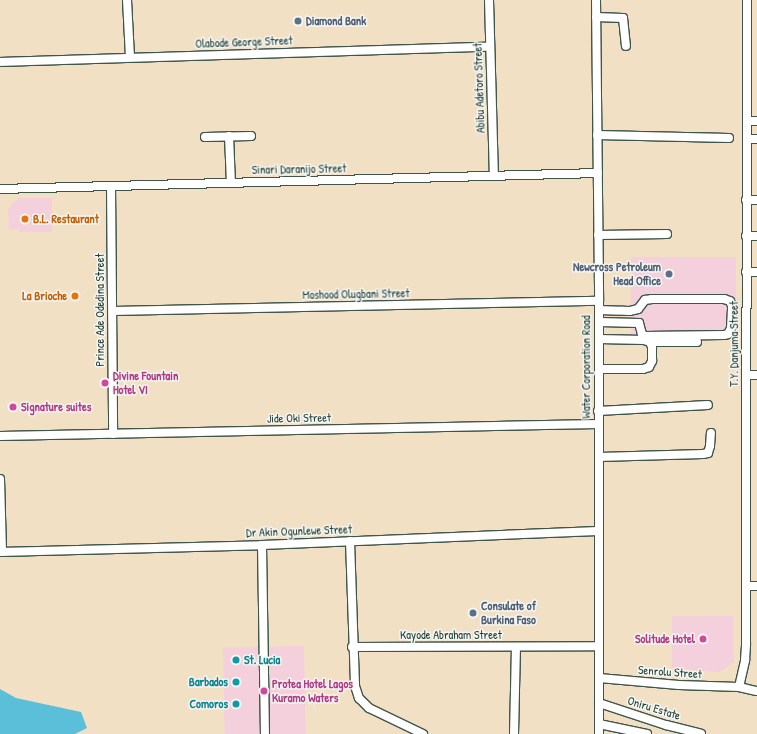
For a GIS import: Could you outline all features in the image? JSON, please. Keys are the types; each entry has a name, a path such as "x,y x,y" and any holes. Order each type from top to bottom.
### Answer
{"street":[{"path":"127,0 130,57"},
{"name":"Abibu Adetoro Street","path":"489,0 489,47 494,176"},
{"name":"Water Corporation Road","path":"596,0 599,301 599,734"},
{"name":"T.Y. Danjuma Street","path":"739,687 745,660 746,586 747,0"},
{"path":"596,17 623,18 626,46"},
{"name":"Olabode George Street","path":"0,62 489,47"},
{"path":"747,121 757,121"},
{"path":"597,134 729,138"},
{"path":"229,136 231,183"},
{"path":"205,137 251,136"},
{"path":"747,139 757,139"},
{"name":"Sinari Daranijo Street","path":"0,189 598,173"},
{"name":"Prince Ade Odedina Street","path":"111,186 113,434"},
{"path":"746,200 757,200"},
{"path":"598,235 667,234"},
{"path":"746,236 757,236"},
{"path":"746,272 757,272"},
{"path":"599,310 629,312 638,309 645,300 652,298 724,299 730,301 732,306 731,328 728,334 724,335 645,336 642,334 639,323 638,309"},
{"name":"Moshood Olugbani Street","path":"113,311 599,301"},
{"path":"599,322 639,323"},
{"path":"599,339 644,340 650,342 697,342"},
{"path":"598,369 643,369 649,367 652,361 652,347 650,342"},
{"path":"746,375 757,375"},
{"path":"598,411 708,405"},
{"name":"Jide Oki Street","path":"0,436 598,424"},
{"path":"598,457 708,453 710,446 710,433"},
{"path":"0,479 1,552"},
{"name":"Dr Akin Ogunlewe Street","path":"1,552 262,545 598,531"},
{"path":"350,541 352,647 355,686 359,698 368,708 422,734"},
{"path":"262,545 265,734"},
{"path":"746,586 757,586"},
{"name":"Kayode Abraham Street","path":"352,647 598,646"},
{"path":"514,734 516,647"},
{"name":"Senrolu Street","path":"599,678 686,685 739,687 757,690"},
{"name":"Oniru Estate","path":"600,703 660,723 701,734"},
{"path":"599,724 648,734"}],"shaded area":[{"path":"19,198 52,198 52,232 19,232 19,229 9,229 8,209"},
{"path":"631,257 736,257 736,336 631,336"},
{"name":"Solitude Hotel","path":"672,616 734,616 734,662 719,672 672,668"},
{"name":"Protea Hotel Lagos Kuramo Waters","path":"304,646 306,734 225,734 223,647"}],"water":[{"path":"0,689 16,698 81,712 87,728 75,734 0,734"}],"place":[{"name":"Diamond Bank","path":"298,21"},
{"name":"B.L. Restaurant","path":"25,219"},
{"name":"Newcross Petroleum Head Office","path":"669,274"},
{"name":"La Brioche","path":"75,296"},
{"name":"Divine Fountain Hotel VI","path":"105,383"},
{"name":"Signature suites","path":"13,407"},
{"name":"Consulate of Burkina Faso","path":"473,613"},
{"name":"Solitude Hotel","path":"703,639"},
{"name":"St. Lucia","path":"236,660"},
{"name":"Barbados","path":"236,682"},
{"name":"Protea Hotel Lagos Kuramo Waters","path":"264,691"},
{"name":"Comoros","path":"236,704"}]}
